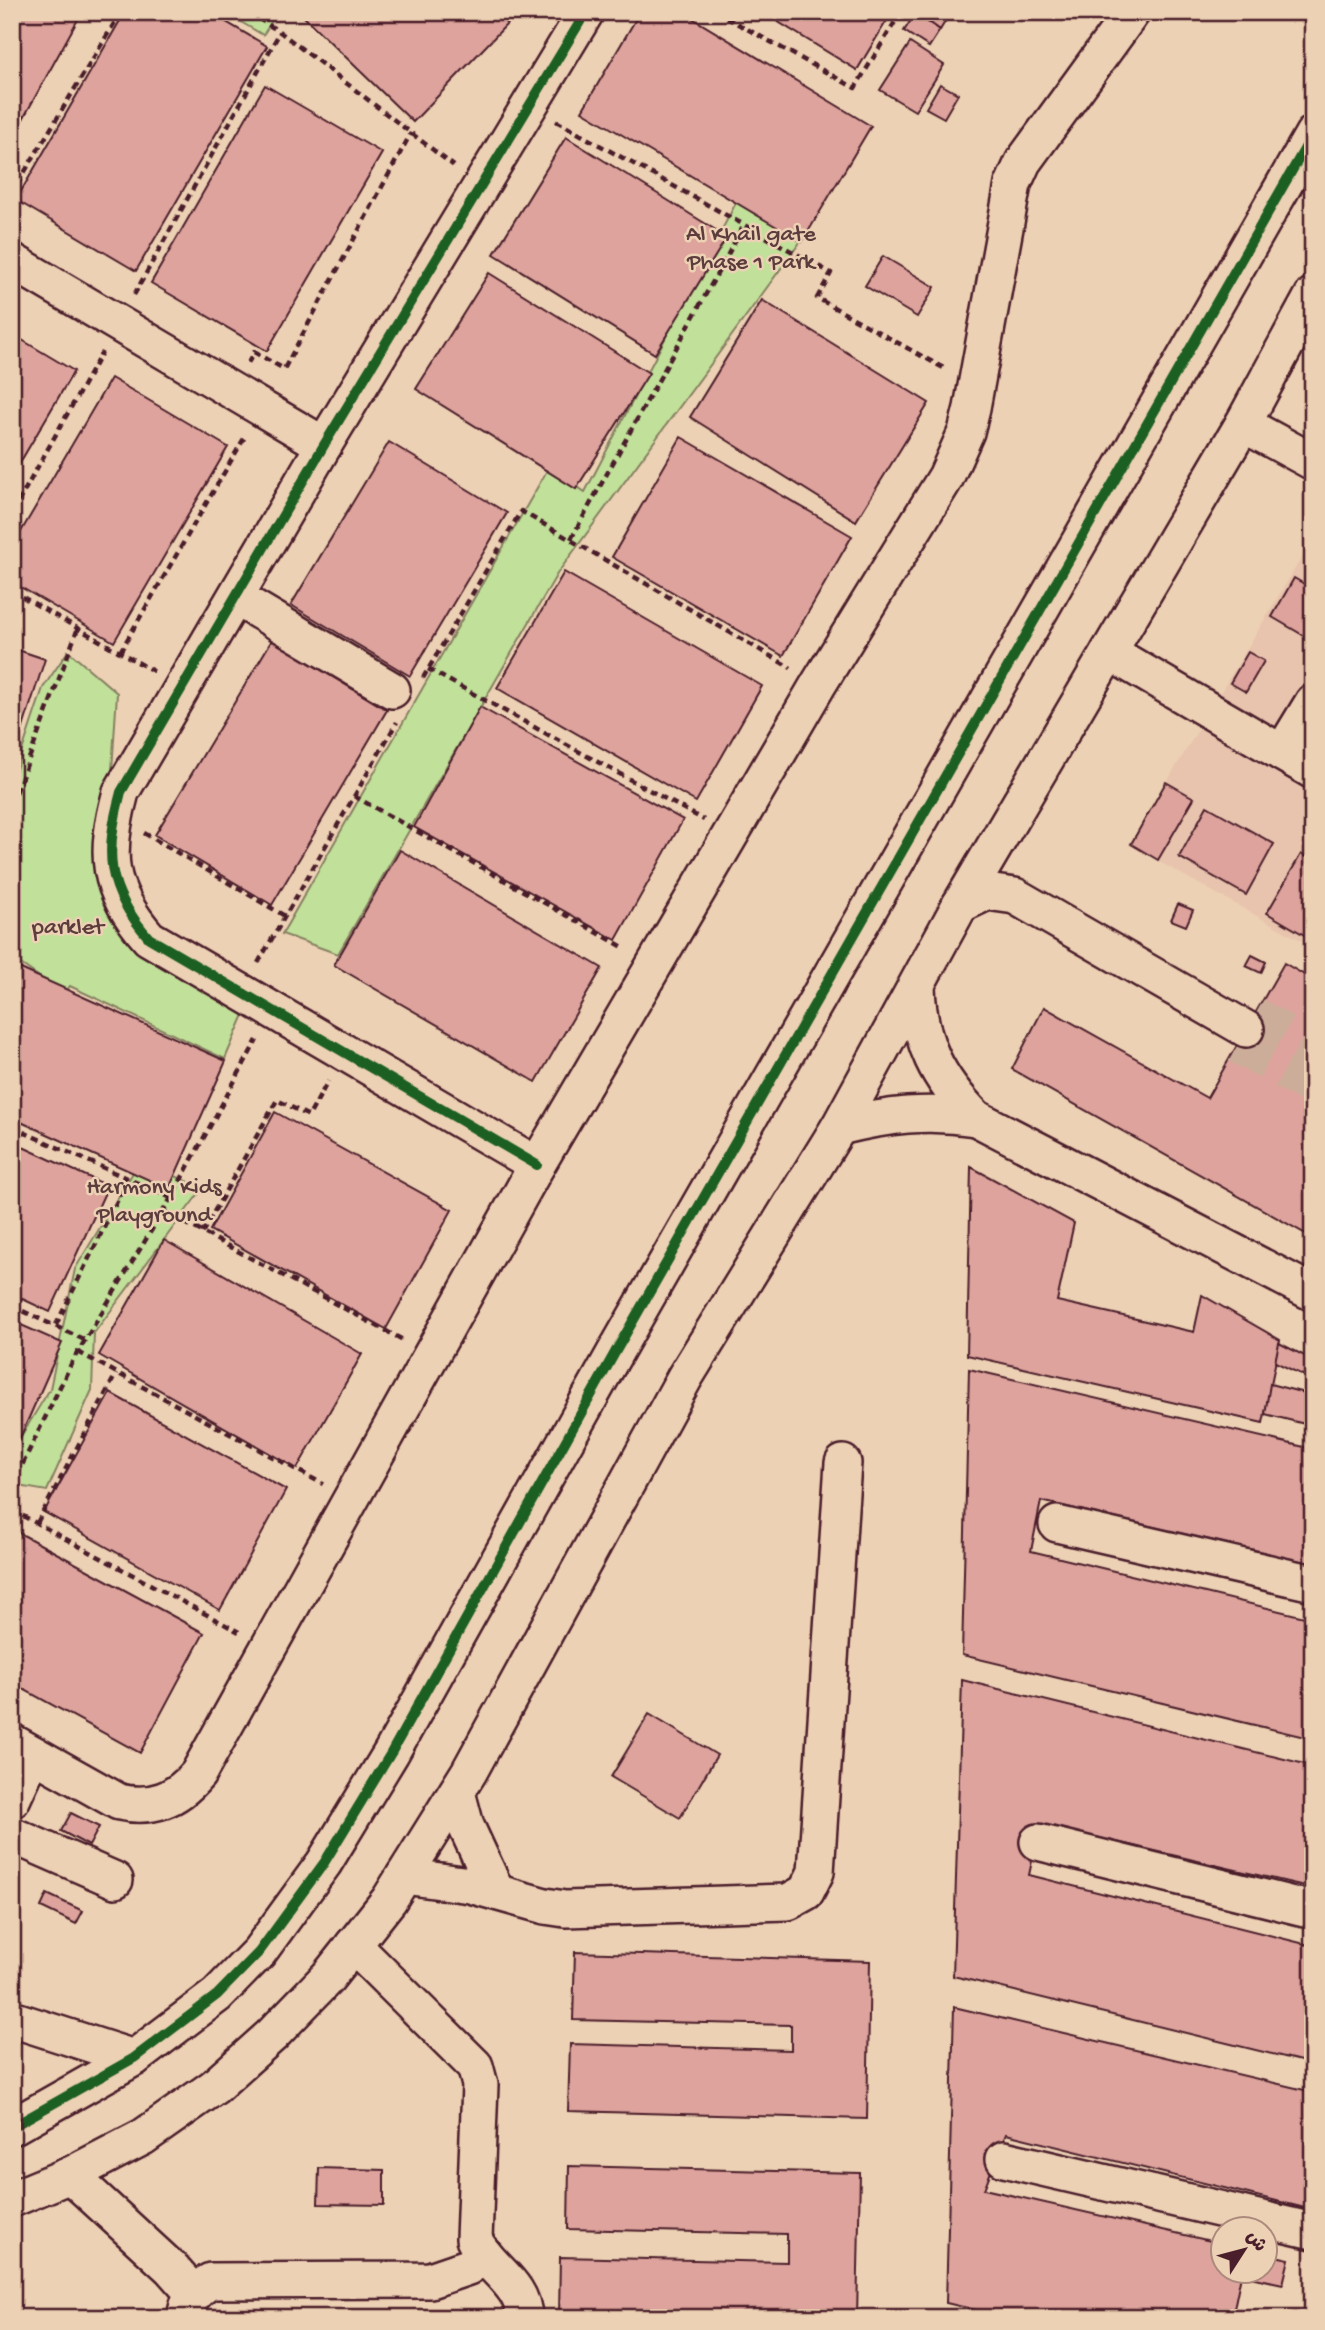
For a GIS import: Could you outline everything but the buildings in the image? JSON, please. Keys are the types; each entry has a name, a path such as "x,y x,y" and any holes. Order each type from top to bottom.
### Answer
{"street":[{"path":"537,1165 149,938 129,915 115,886 109,854 121,792 237,598 324,445 586,12"},
{"path":"12,1801 23,1748 119,1802 149,1805 163,1801 188,1786 198,1774 537,1165 818,685 946,477 966,432 1013,184 1023,162 1132,12"},
{"path":"12,2127 134,2058 217,1995 259,1952 324,1863 355,1814 644,1300 1313,134"},
{"path":"12,261 324,445"},
{"path":"12,2199 70,2175 143,2137 214,2087 272,2035 328,1977 404,1876 457,1791 685,1377 839,1127 960,905 1243,424 1304,330 1313,295"},
{"path":"1243,424 1313,462"},
{"path":"237,598 405,694"},
{"path":"1109,652 1313,771"},
{"path":"1282,753 1313,702"},
{"path":"960,905 987,892 1015,896 1246,1030"},
{"path":"917,987 918,1021 927,1049 956,1097 976,1118 1313,1293"},
{"path":"839,1127 921,1112 976,1118"},
{"path":"404,1876 496,1891 545,1906 565,1909 788,1902 806,1892 816,1872 843,1463"},
{"path":"1057,1524 1313,1583"},
{"path":"457,1791 466,1826 496,1891"},
{"path":"12,1836 115,1880"},
{"path":"1038,1843 1313,1910"},
{"path":"353,1945 475,2066 480,2085 474,2239 485,2256 517,2292 524,2318"},
{"path":"12,2018 134,2058"},
{"path":"1004,2159 1313,2231"},
{"path":"70,2175 171,2268 190,2306 211,2281 430,2280 459,2271 485,2256"}],"path":[{"path":"12,193 121,12"},
{"path":"248,12 280,32 482,187"},
{"path":"716,12 855,88 901,12"},
{"path":"12,513 280,32"},
{"path":"530,107 831,273 817,299 975,386"},
{"path":"231,391 254,352 284,369 411,133"},
{"path":"571,539 744,225"},
{"path":"120,652 262,408"},
{"path":"240,993 354,796 405,694 428,669 521,511 818,685"},
{"path":"12,591 183,688"},
{"path":"12,804 78,628"},
{"path":"428,669 731,834"},
{"path":"354,796 654,965"},
{"path":"115,816 285,916"},
{"path":"12,1486 78,1352 171,1198 272,1012"},
{"path":"202,1233 277,1100 309,1116 343,1053"},
{"path":"12,1127 127,1181 171,1198"},
{"path":"56,1325 127,1181"},
{"path":"163,1211 431,1354"},
{"path":"12,1306 85,1340"},
{"path":"78,1352 350,1498"},
{"path":"37,1523 116,1374"},
{"path":"12,1510 268,1648"}],"shaded area":[{"path":"1313,539 1313,947 1129,845"}],"green space":[{"path":"224,12 278,12 263,35"},
{"name":"Al Khail gate Phase 1 Park","path":"740,195 801,241 557,574 338,954 282,934 549,467 585,492"},
{"name":"parklet","path":"68,651 117,693 107,848 115,900 246,1010 225,1059 70,986 64,994 12,958 12,781 43,688"},
{"name":"Harmony Kids Playground","path":"140,1161 203,1188 94,1333 92,1390 47,1491 12,1485 12,1451 50,1389 75,1269"}],"tunnel":[{"path":"1255,1015 1313,1048"},
{"path":"1237,1046 1313,1088"}],"cycle path":[{"path":"537,1165 149,938 124,903 117,887 111,853 121,792 324,445 586,12"},
{"path":"12,2127 134,2058 217,1995 259,1952 324,1863 391,1753 617,1349 1313,134"}]}
